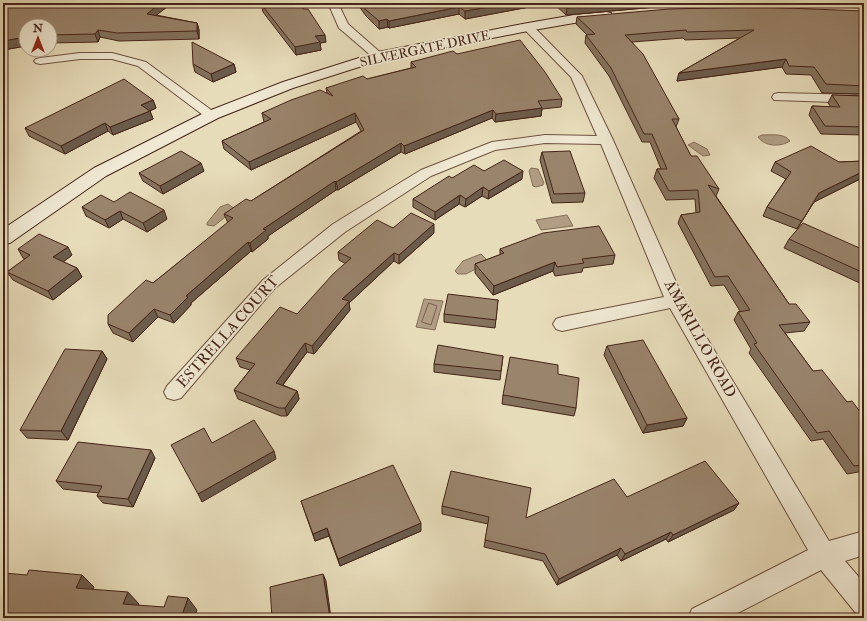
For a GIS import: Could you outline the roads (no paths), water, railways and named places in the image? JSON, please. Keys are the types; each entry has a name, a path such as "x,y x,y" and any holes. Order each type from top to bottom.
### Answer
{"street":[{"path":"333,3 343,26 378,56"},
{"name":"SILVERGATE DRIVE","path":"3,238 100,172 212,115 288,85 378,56 574,19 621,15"},
{"name":"AMARILLO ROAD","path":"528,27 576,76 606,140 675,302 824,556 864,603"},
{"path":"40,61 80,56 112,56 142,64 212,115"},
{"path":"778,97 864,98"},
{"name":"ESTRELLA COURT","path":"174,392 268,284 338,228 426,173 492,146 545,139 606,140"},
{"path":"562,324 675,302"},
{"path":"701,618 824,556 864,543"}],"water":[{"path":"762,135 781,136 788,138 790,141 773,145 765,143 758,137"},
{"path":"694,142 707,149 710,155 703,156 688,145"},
{"path":"531,168 538,169 544,183 543,185 536,187 533,186 529,171"},
{"path":"228,204 235,209 214,226 207,225 220,207"},
{"path":"567,215 573,226 541,230 536,220"},
{"path":"481,254 489,262 466,274 458,274 455,271 463,261"},
{"path":"424,299 443,301 435,330 416,327"}]}
